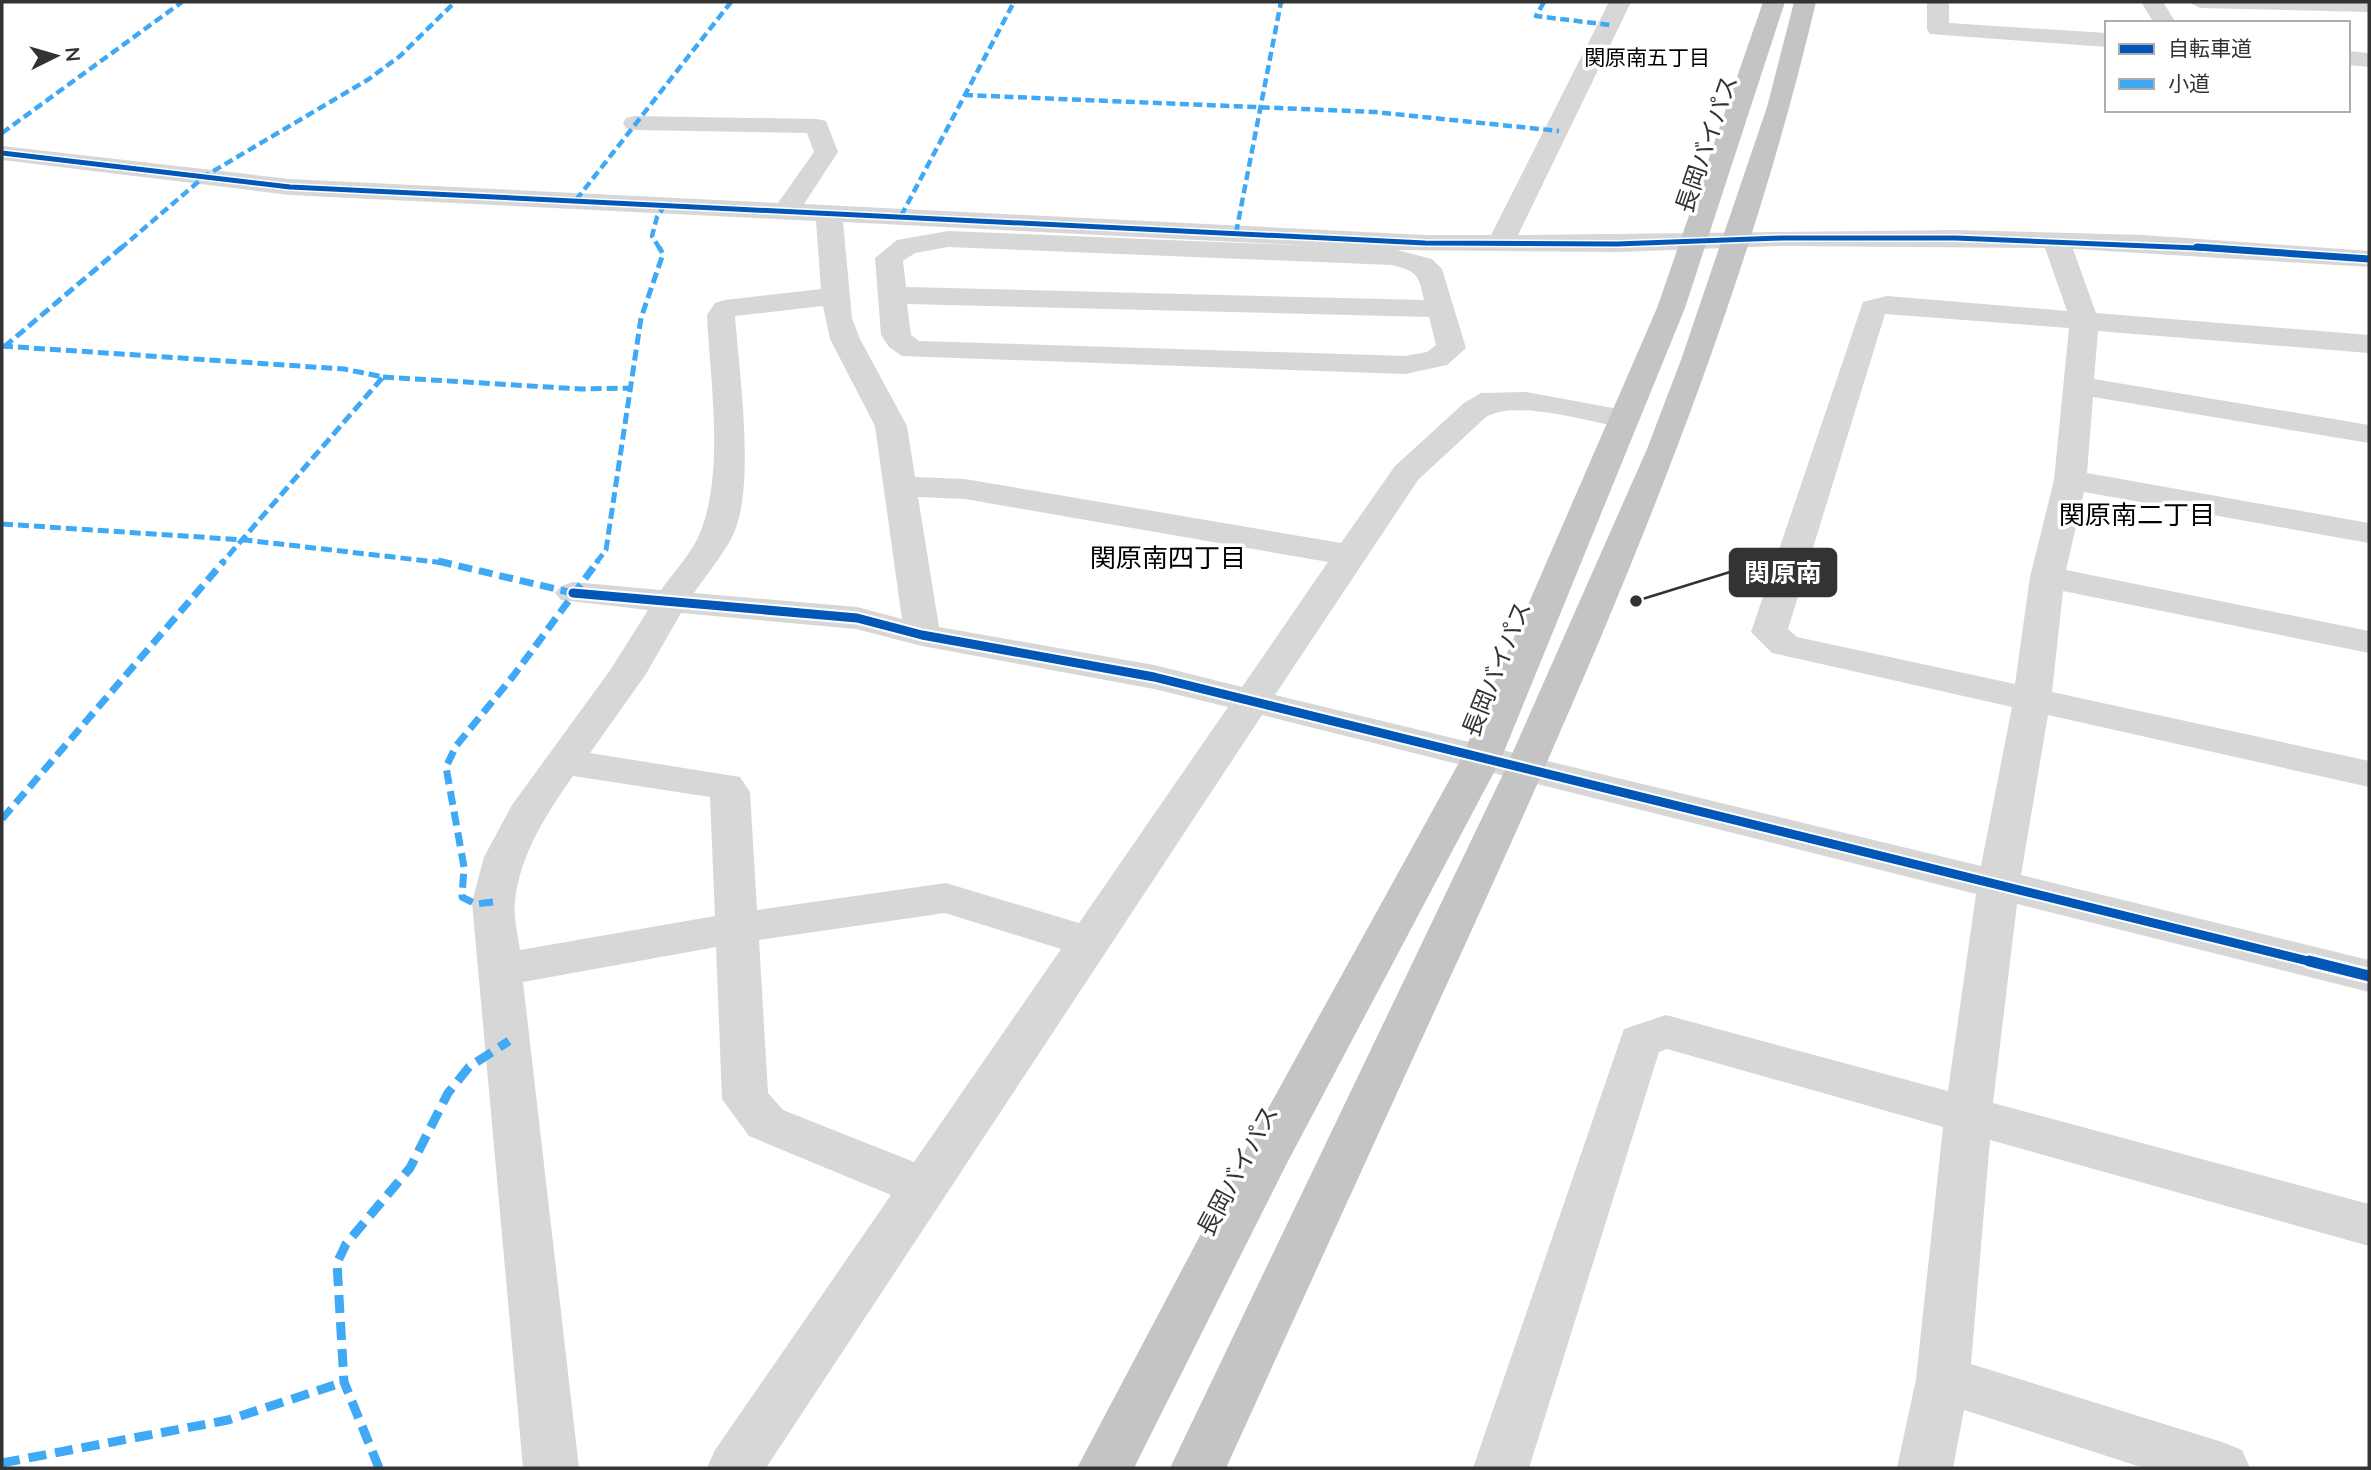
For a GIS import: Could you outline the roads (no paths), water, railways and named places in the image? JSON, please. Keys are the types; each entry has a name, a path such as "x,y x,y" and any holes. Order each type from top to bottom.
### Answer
{"highway":[{"path":"1198,1468 1525,770 1663,449 1709,322 1732,241 1779,107 1805,2"},
{"name":"長岡バイパス","path":"1105,1468 1266,1157 1481,759 1671,308 1767,12"}],"street":[{"path":"1500,244 1591,66 1619,2"},
{"path":"1938,2 1938,29 2105,40"},
{"path":"2152,2 2164,21"},
{"path":"2200,2 2369,6"},
{"path":"635,123 817,126 826,152 786,211"},
{"path":"2,153 290,187 1078,227 1500,244 2056,240 2369,259"},
{"path":"829,213 836,296 845,339 891,426 922,635"},
{"path":"1925,1468 1942,1379 1968,1116 1998,885 2032,699 2048,577 2070,480 2084,319 2056,240"},
{"path":"893,295 1113,273 1393,257 1429,270 1442,309 1451,348 1446,354 1424,363 1405,365 912,350 899,341 896,335 889,258 907,246 927,241 1113,273 1442,309"},
{"path":"1097,357 1113,273"},
{"path":"551,1468 493,902 505,857 532,805 627,674 669,604 707,550 722,516 729,456 721,315 725,309 836,296"},
{"path":"2369,344 1887,304 1873,308 1769,632 1785,645 2369,774"},
{"path":"2078,385 2369,435"},
{"path":"735,1468 1091,942 1250,700 1406,473 1475,410 1492,400 1526,401 1624,419"},
{"path":"2070,480 2369,533"},
{"path":"898,486 965,489 1350,555"},
{"path":"2048,577 2369,642"},
{"path":"573,593 669,604 857,618 922,635 1154,677 2369,976"},
{"path":"563,762 726,786 730,792 745,1099 766,1123 926,1188"},
{"path":"499,970 736,928 946,898 1091,942"},
{"path":"1501,1468 1640,1041 1666,1032 2369,1225"},
{"path":"1942,1379 2222,1468"}],"place":[{"name":"関原南","path":"1636,601"}],"district":[{"name":"関原南五丁目","path":"1647,58"},
{"name":"関原南二丁目","path":"2137,515"},
{"name":"関原南四丁目","path":"1168,558"}]}
